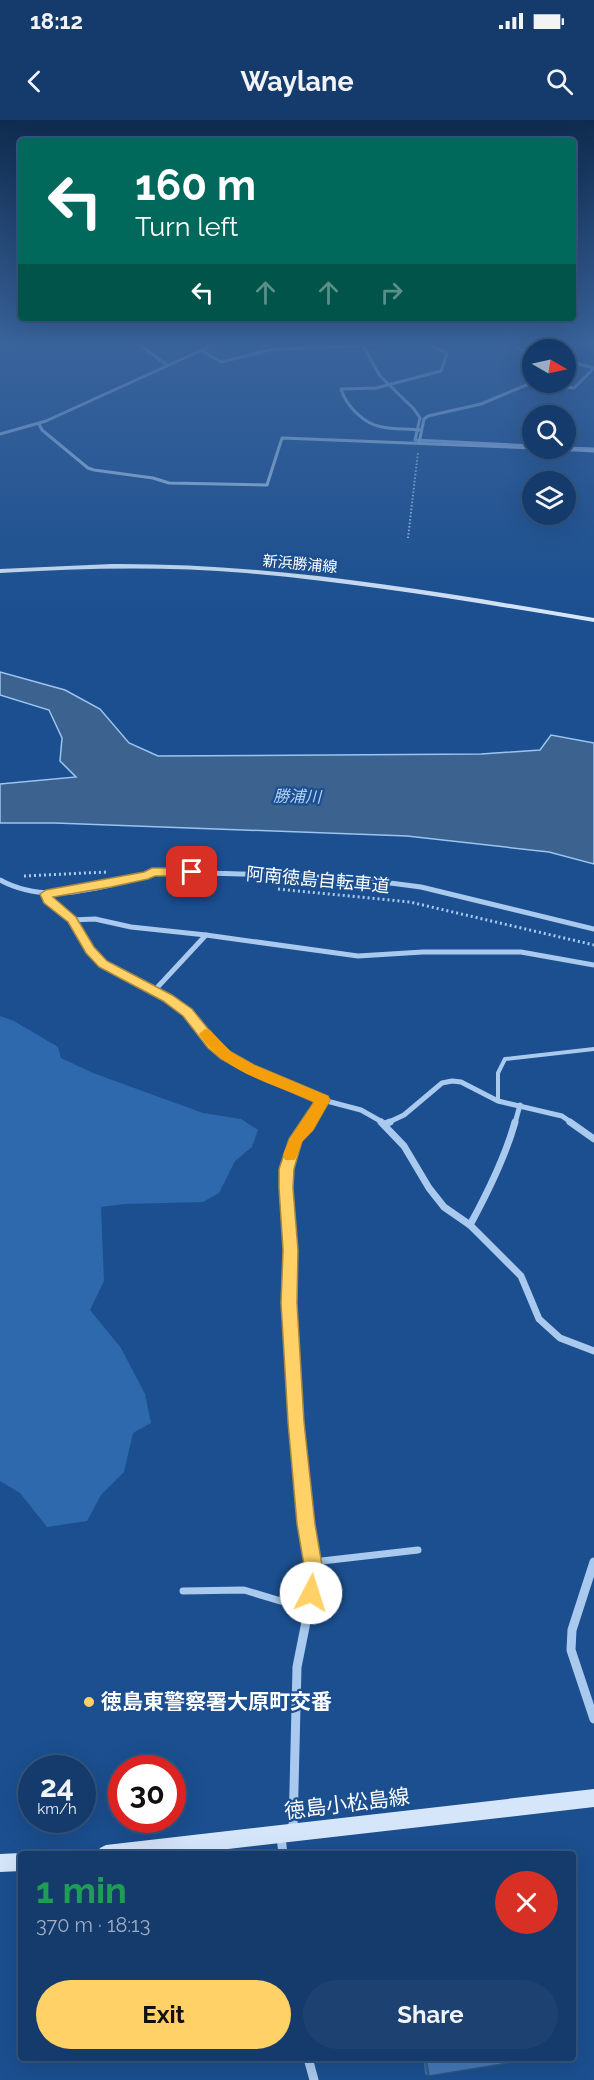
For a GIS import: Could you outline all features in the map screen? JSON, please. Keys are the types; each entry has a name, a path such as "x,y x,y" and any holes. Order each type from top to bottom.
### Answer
{"main road":[{"name":"新浜勝浦線","path":"0,571 129,566 278,574 417,591 594,620"},
{"name":"徳島小松島線","path":"132,1851 594,1798"},
{"path":"0,1863 18,1862"}],"street":[{"path":"44,431 88,468 153,478 169,483 267,485 282,438 522,447"},
{"path":"418,443 421,431"},
{"path":"576,450 594,451"},
{"path":"0,880 14,890 46,894 148,876 152,872 335,878 421,888 594,929"},
{"path":"46,894 49,901 72,920 90,950 103,964 167,998 188,1012 213,1044 226,1056 250,1069 323,1100 361,1110 386,1124 404,1146 429,1188 444,1207 470,1225 521,1276 539,1319 560,1338 594,1351"},
{"path":"72,920 84,917 135,928 169,929 358,956 434,952 521,952 594,965"},
{"path":"153,992 206,935"},
{"path":"386,1124 404,1115 442,1083 452,1081 461,1082 498,1101 562,1116 594,1139"},
{"path":"284,1851 287,1833 297,1667 315,1577 306,1524 296,1422 289,1303 290,1250 286,1169 296,1139 308,1126 323,1100"},
{"path":"470,1225 509,1143 520,1105"},
{"path":"594,1562 572,1630 571,1650 594,1719"},
{"path":"309,2061 314,2080"}],"lane":[{"path":"498,1101 497,1073 500,1063 505,1059 594,1049"},
{"path":"313,1562 418,1550"},
{"path":"183,1591 244,1590 307,1609"}],"path":[{"path":"408,538 418,443"},
{"path":"0,880 95,871 116,873"},
{"name":"阿南徳島自転車道","path":"269,889 410,902 594,945"}],"shaded area":[{"path":"0,1016 14,1021 58,1047 61,1058 93,1073 203,1113 241,1119 258,1130 252,1147 235,1161 219,1193 203,1202 124,1204 101,1207 104,1281 90,1310 121,1348 145,1394 151,1423 133,1433 124,1472 101,1495 87,1521 47,1527 20,1493 0,1481"}],"water":[{"name":"勝浦川","path":"0,672 65,690 100,709 129,743 158,756 481,754 540,750 551,735 594,743 594,864 549,852 407,836 0,823 0,784 76,777 60,761 62,738 49,710 0,695"}],"building":[{"path":"426,2061 514,2062 429,2076"}],"waterway":[{"path":"417,431 415,440 522,445"},
{"path":"576,448 594,449"}],"slow traffic":[{"path":"205,1034 226,1056 250,1069 323,1100 308,1126 296,1139 290,1155"}],"place":[{"name":"徳島東警察署大原町交番","path":"89,1702"}],"route":[{"path":"192,872 152,872 148,876 46,894 49,901 72,920 90,950 103,964 167,998 188,1012 213,1044 226,1056 250,1069 323,1100 308,1126 296,1139 286,1169 290,1250 289,1303 296,1422 306,1524 315,1577 311,1593"}]}
